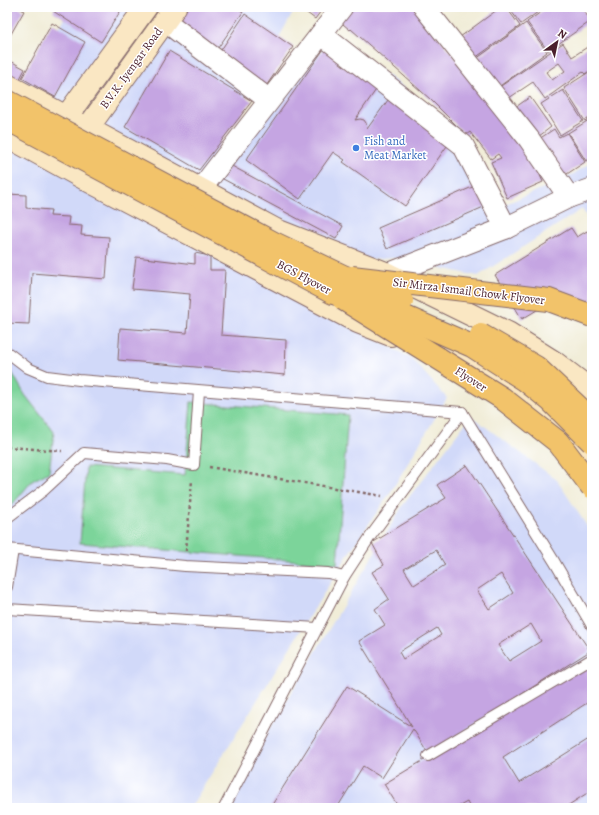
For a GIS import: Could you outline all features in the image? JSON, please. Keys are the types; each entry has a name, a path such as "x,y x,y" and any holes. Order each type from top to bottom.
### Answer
{"main road":[{"name":"B.V.K. Iyengar Road","path":"44,157 66,117 146,7"},
{"name":"B.V.K. Iyengar Road","path":"65,168 87,129 172,11"},
{"path":"7,85 276,230 388,274 508,333 554,362 592,391"},
{"name":"BGS Flyover","path":"7,101 274,243 338,284 483,336 536,367 592,420"},
{"name":"BGS Flyover","path":"7,119 385,308 472,346 525,380 551,401 592,442"},
{"path":"7,136 44,157 358,322 471,366 529,403 562,427 592,466"},
{"name":"Sir Mirza Ismail Chowk Flyover","path":"338,284 548,300 592,316"},
{"name":"Flyover","path":"338,284 438,358 502,398 558,442 592,486"}],"street":[{"path":"200,190 342,7"},
{"path":"424,7 529,140 569,197"},
{"path":"172,11 270,100"},
{"path":"321,34 463,145 506,228"},
{"path":"388,274 506,228 569,197 592,189"}],"lane":[{"path":"7,352 28,368 47,376 199,391 462,412"},
{"path":"7,518 43,491 84,453 167,460 194,465 199,391"},
{"path":"224,808 344,577 370,537 462,412"},
{"path":"462,412 554,561 592,626"},
{"path":"7,587 10,550 185,566 328,573 344,577"},
{"path":"7,609 317,628"},
{"path":"428,756 592,659"}],"path":[{"path":"7,448 84,453"},
{"path":"185,566 194,465 398,498"}],"shaded area":[{"path":"73,7 296,7 200,179 18,87"},
{"name":"Fish and Meat Market","path":"334,35 461,131 503,205 567,178 592,162 592,225 582,209 478,276 393,258 370,260 208,188"},
{"path":"7,143 411,358 447,398 390,493 349,553 190,808 7,808"},
{"path":"471,416 557,480 592,534 592,808 227,808 228,799 403,505"}],"green space":[{"path":"7,367 10,369 25,395 54,432 49,472 32,481 7,511"},
{"path":"191,402 348,415 337,564 80,543 86,467 185,475"}],"building":[{"path":"7,7 18,7 24,11 7,41"},
{"path":"56,7 123,7 101,42 53,11"},
{"path":"188,7 236,7 243,12 213,55 177,24"},
{"path":"238,7 247,7 244,11"},
{"path":"299,7 324,7 315,19"},
{"path":"346,7 414,7 527,146 543,182 507,198 491,162 501,158 498,154 491,159 470,132 466,135 430,99 351,29 350,30 336,18"},
{"path":"501,7 506,7 520,26 475,58 460,37"},
{"path":"508,7 545,7 521,24"},
{"path":"548,7 581,7 591,21 548,51 527,22"},
{"path":"245,14 293,47 264,89 217,56"},
{"path":"52,23 85,42 55,97 22,78"},
{"path":"526,23 547,52 497,88 476,59"},
{"path":"563,43 572,57 592,44 592,69 585,74 583,72 545,99 533,82 506,100 498,88","holes":["559,63 565,71 552,80 546,72"]},
{"path":"326,46 380,84 355,120 364,120 367,129 388,100 449,143 405,206 343,162 345,160 333,152 300,199 246,160"},
{"path":"169,51 252,101 199,170 125,127"},
{"path":"7,59 25,69 16,86 7,80"},
{"path":"592,70 592,116 585,121 564,88"},
{"path":"563,90 583,121 560,135 541,104"},
{"path":"530,97 551,127 534,140 513,109"},
{"path":"592,118 592,158 586,161 568,133"},
{"path":"554,129 559,137 567,133 585,162 561,178 536,141"},
{"path":"230,165 343,226 336,239 223,179"},
{"path":"477,185 486,206 387,249 378,228"},
{"path":"7,194 26,195 26,208 51,210 50,216 69,217 68,225 82,226 81,235 109,237 106,279 32,273 29,324 7,323"},
{"path":"571,228 577,237 587,231 592,239 592,315 562,295 522,319 495,275"},
{"path":"195,253 210,256 210,270 225,270 221,335 286,340 285,375 118,360 120,328 187,333 190,294 132,289 136,257 195,264"},
{"path":"467,465 590,651 428,753 413,729 382,778 363,766 337,808 270,808 347,686 412,727 359,641 385,625 375,609 389,599 372,572 384,565 372,543 446,498 437,485","holes":["436,550 445,565 414,585 404,569","501,574 513,593 489,609 477,590","531,624 541,641 509,661 498,645","437,628 441,635 403,659 399,652"]},
{"path":"592,659 592,703 590,701 503,757 519,783 592,737 592,790 564,808 470,808 467,802 456,808 399,808 384,784"}],"place":[{"name":"Fish and Meat Market","path":"356,148"}]}
